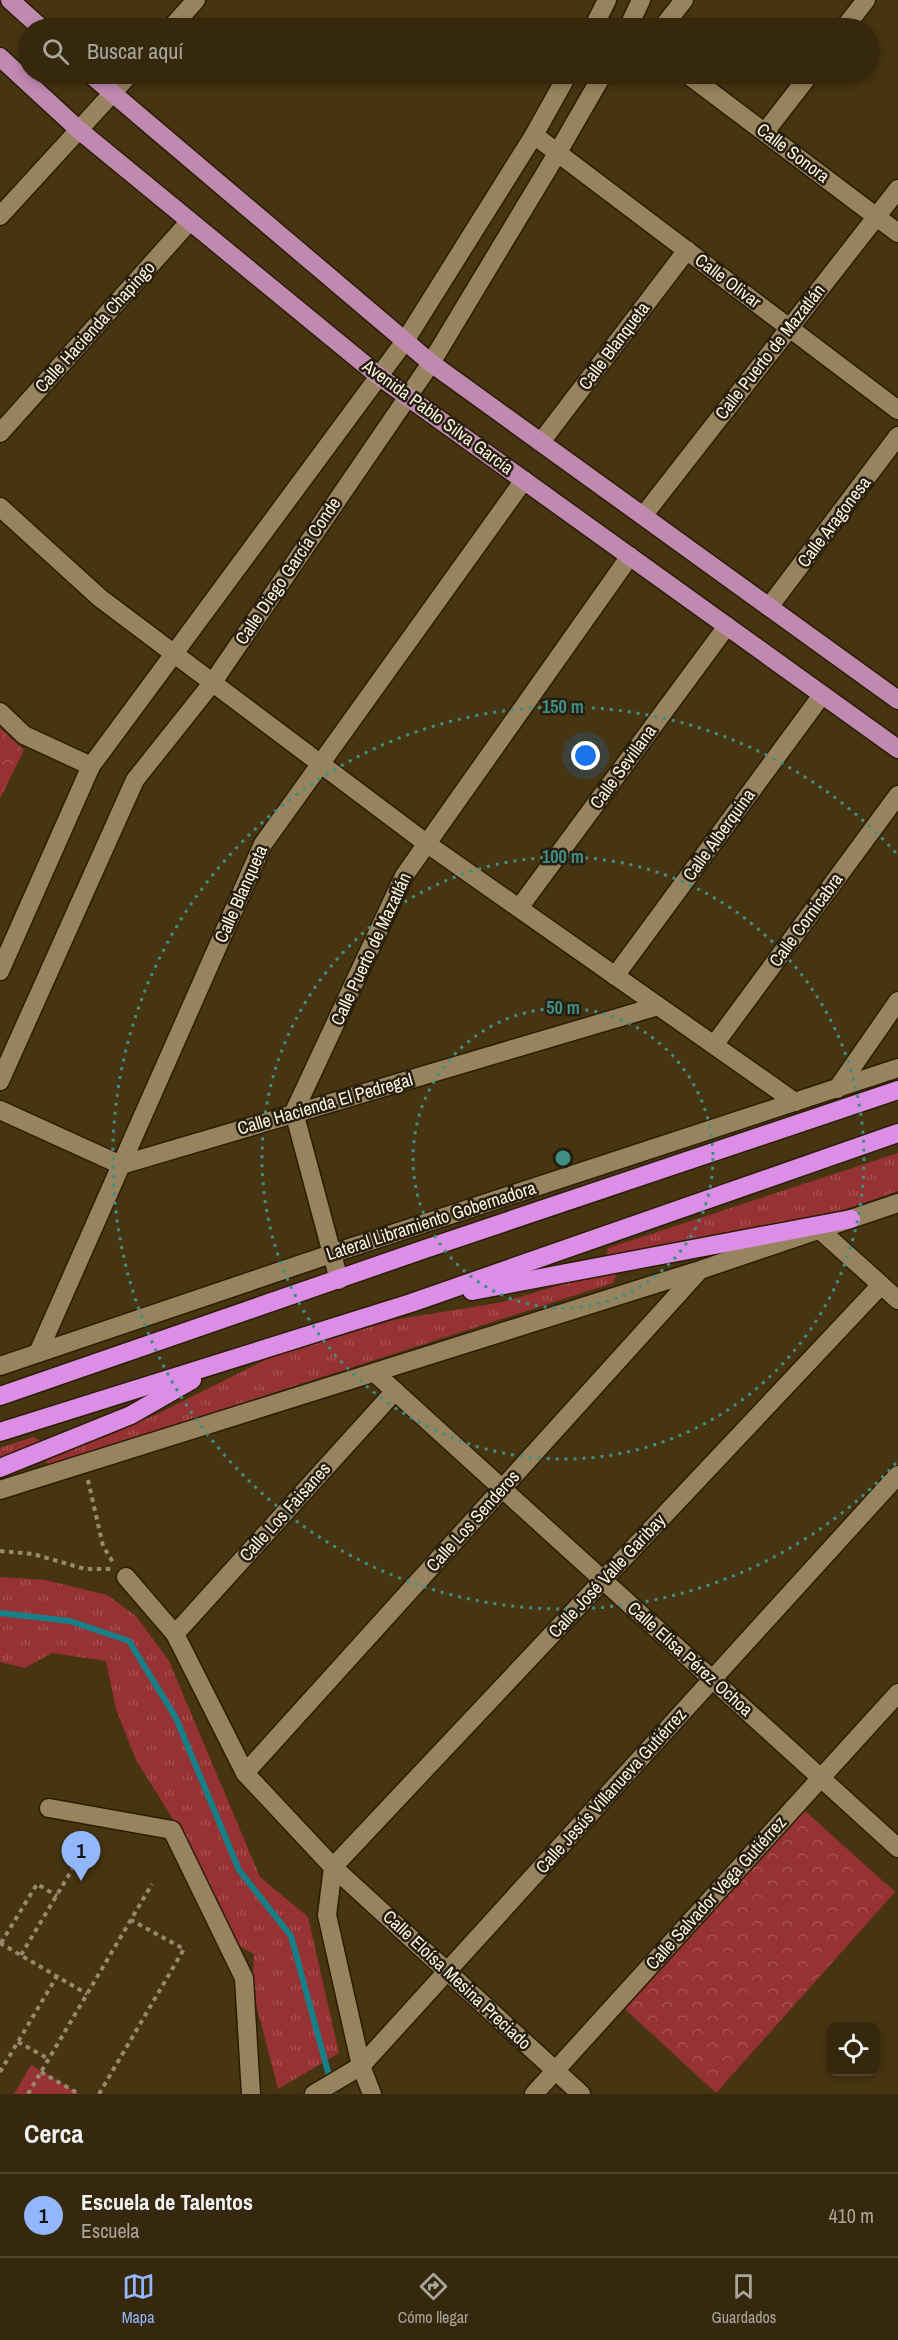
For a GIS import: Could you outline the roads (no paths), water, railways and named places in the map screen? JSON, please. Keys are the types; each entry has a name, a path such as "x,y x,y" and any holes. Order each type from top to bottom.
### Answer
{"highway":[{"path":"0,1396 898,1090"},
{"path":"0,1432 411,1303 898,1133"},
{"path":"411,1303 851,1219"},
{"path":"0,1468 131,1415 228,1359"}],"main road":[{"path":"10,0 30,18"},
{"name":"Avenida Pablo Silva García","path":"0,57 18,73"},
{"name":"Avenida Pablo Silva García","path":"30,84 80,130 380,377 898,749"},
{"path":"101,84 431,363 769,607 895,692"}],"street":[{"path":"180,18 196,0"},
{"path":"598,18 607,0"},
{"path":"633,18 641,0"},
{"path":"670,18 684,0"},
{"path":"852,18 866,0"},
{"path":"0,216 121,84"},
{"path":"0,971 91,766 405,341 534,135 562,84"},
{"name":"Calle Diego García Conde","path":"0,1081 135,780 213,682 431,363 597,84"},
{"name":"Calle Sonora","path":"700,84 898,233"},
{"path":"765,132 802,84"},
{"name":"Calle Olivar","path":"534,135 898,410"},
{"name":"Calle Puerto de Mazatlán","path":"643,516 898,189"},
{"name":"Calle Hacienda Chapingo","path":"0,433 190,221"},
{"name":"Calle Blanqueta","path":"541,442 687,250"},
{"name":"Calle Aragonesa","path":"769,607 898,436"},
{"name":"Calle Blanqueta","path":"38,1353 263,844 524,480"},
{"path":"0,507 100,598 320,764 426,843 795,1102"},
{"name":"Calle Puerto de Mazatlán","path":"294,1112 404,876 630,556"},
{"name":"Calle Sevillana","path":"519,909 727,626"},
{"name":"Calle Alberquina","path":"615,976 822,695"},
{"path":"0,712 24,735 91,766"},
{"name":"Calle Cornicabra","path":"714,1045 898,795"},
{"path":"837,1089 898,1001"},
{"name":"Calle Hacienda El Pedregal","path":"121,1165 658,1006"},
{"name":"Lateral Libramiento Gobernadora","path":"0,1366 331,1254 898,1068"},
{"path":"0,1110 121,1165"},
{"path":"294,1112 339,1280"},
{"path":"0,1490 375,1373 898,1203"},
{"path":"820,1230 898,1300"},
{"name":"Calle Los Senderos","path":"245,1773 700,1269"},
{"name":"Calle José Valle Garibay","path":"333,1867 881,1284"},
{"name":"Calle Elisa Pérez Ochoa","path":"375,1373 898,1848"},
{"name":"Calle Los Faisanes","path":"175,1634 394,1390"},
{"name":"Calle Jesús Villanueva Gutiérrez","path":"320,2091 354,2070 447,1971 898,1475"},
{"name":"Calle Eloísa Mesina Preciado","path":"126,1577 175,1634 245,1773 333,1867 581,2094"},
{"name":"Calle Salvador Vega Gutiérrez","path":"534,2094 898,1692"},
{"path":"49,1808 172,1830 244,1978 251,2094"},
{"path":"333,1867 327,1915 354,2070 372,2094"}],"waterway":[{"path":"0,1613 70,1621 129,1641 176,1718 239,1870 291,1936 334,2094"}],"place":[{"name":"Escuela de Talentos","path":"81,1881"}]}
